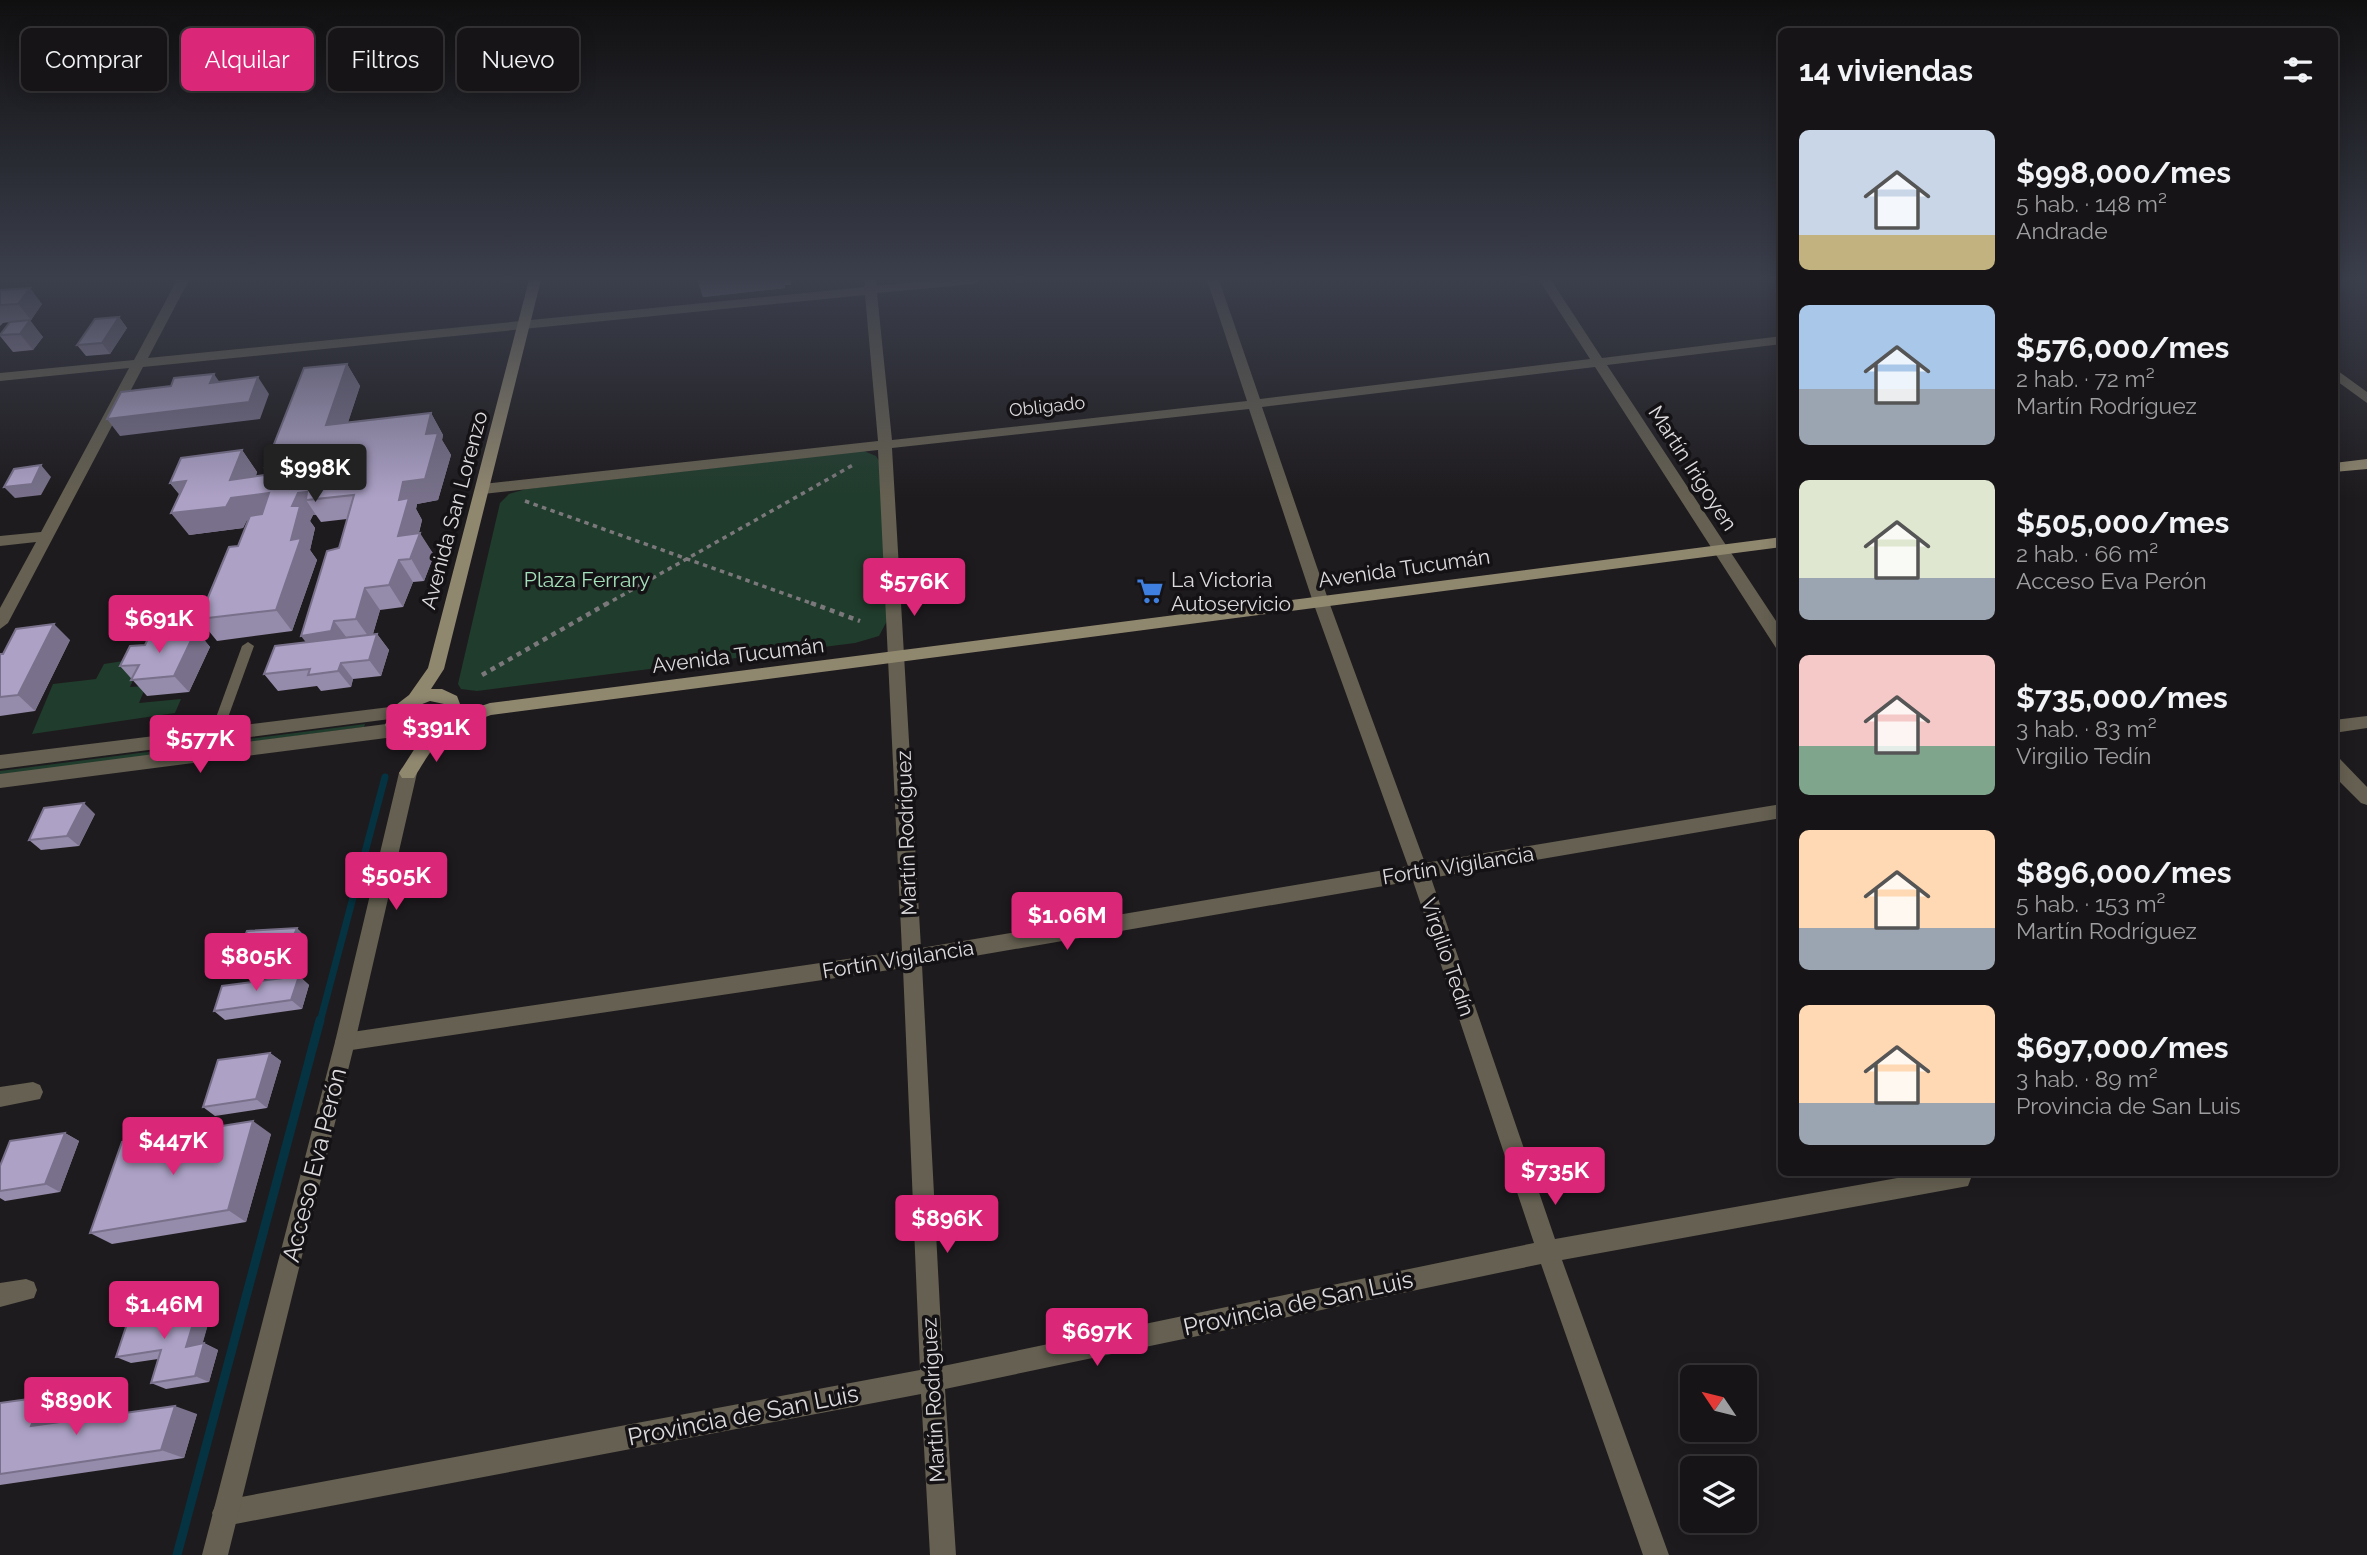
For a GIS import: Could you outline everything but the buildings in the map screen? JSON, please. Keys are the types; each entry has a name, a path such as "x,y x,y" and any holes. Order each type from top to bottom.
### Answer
{"main road":[{"name":"Avenida San Lorenzo","path":"416,698 436,669 518,353"},
{"path":"2338,468 2367,464"},
{"name":"Avenida Tucumán","path":"447,724 490,709 1778,542"},
{"name":"Avenida San Lorenzo","path":"436,669 448,699"},
{"path":"430,695 448,699 455,711 447,724 432,735 400,734 393,722 398,712 416,698 430,695"},
{"name":"Avenida Tucumán","path":"448,699 490,709"},
{"name":"Acceso Eva Perón","path":"400,734 408,773"},
{"name":"Acceso Eva Perón","path":"408,773 432,735"}],"street":[{"path":"0,623 145,353"},
{"path":"0,377 246,353"},
{"name":"Martín Rodríguez","path":"876,353 885,443 898,658 932,1380 943,1555"},
{"name":"Virgilio Tedín","path":"1237,353 1321,602 1419,871 1548,1251 1656,1555"},
{"name":"Martín Irigoyen","path":"1592,353 1778,638"},
{"name":"Obligado","path":"483,489 1254,404 1672,353"},
{"path":"2338,376 2367,399"},
{"path":"0,541 47,536"},
{"path":"0,762 398,712"},
{"path":"2338,726 2367,722"},
{"path":"0,781 400,734"},
{"path":"2338,768 2367,798"},
{"name":"Acceso Eva Perón","path":"215,1555 345,1042 408,773"},
{"name":"Fortín Vigilancia","path":"345,1042 911,958 1778,812"},
{"path":"0,1097 33,1092"},
{"name":"Provincia de San Luis","path":"225,1513 932,1380 1548,1251 1960,1178"},
{"path":"0,1295 26,1290"}],"lane":[{"path":"216,734 248,646"}],"path":[{"path":"482,675 859,461"},
{"path":"522,500 860,621"}],"green space":[{"name":"Plaza Ferrary","path":"864,451 876,456 879,461 888,619 879,636 855,643 477,691 461,689 458,684 500,503 509,494 526,489"},
{"path":"143,658 130,687 146,686 139,703 181,699 175,713 32,734 53,684 96,679 104,664"},
{"path":"365,724 364,727 0,775 0,771"}],"waterway":[{"path":"320,1022 385,777"},
{"path":"177,1555 320,1020"}],"place":[{"name":"La Victoria Autoservicio","path":"1150,591"}]}
